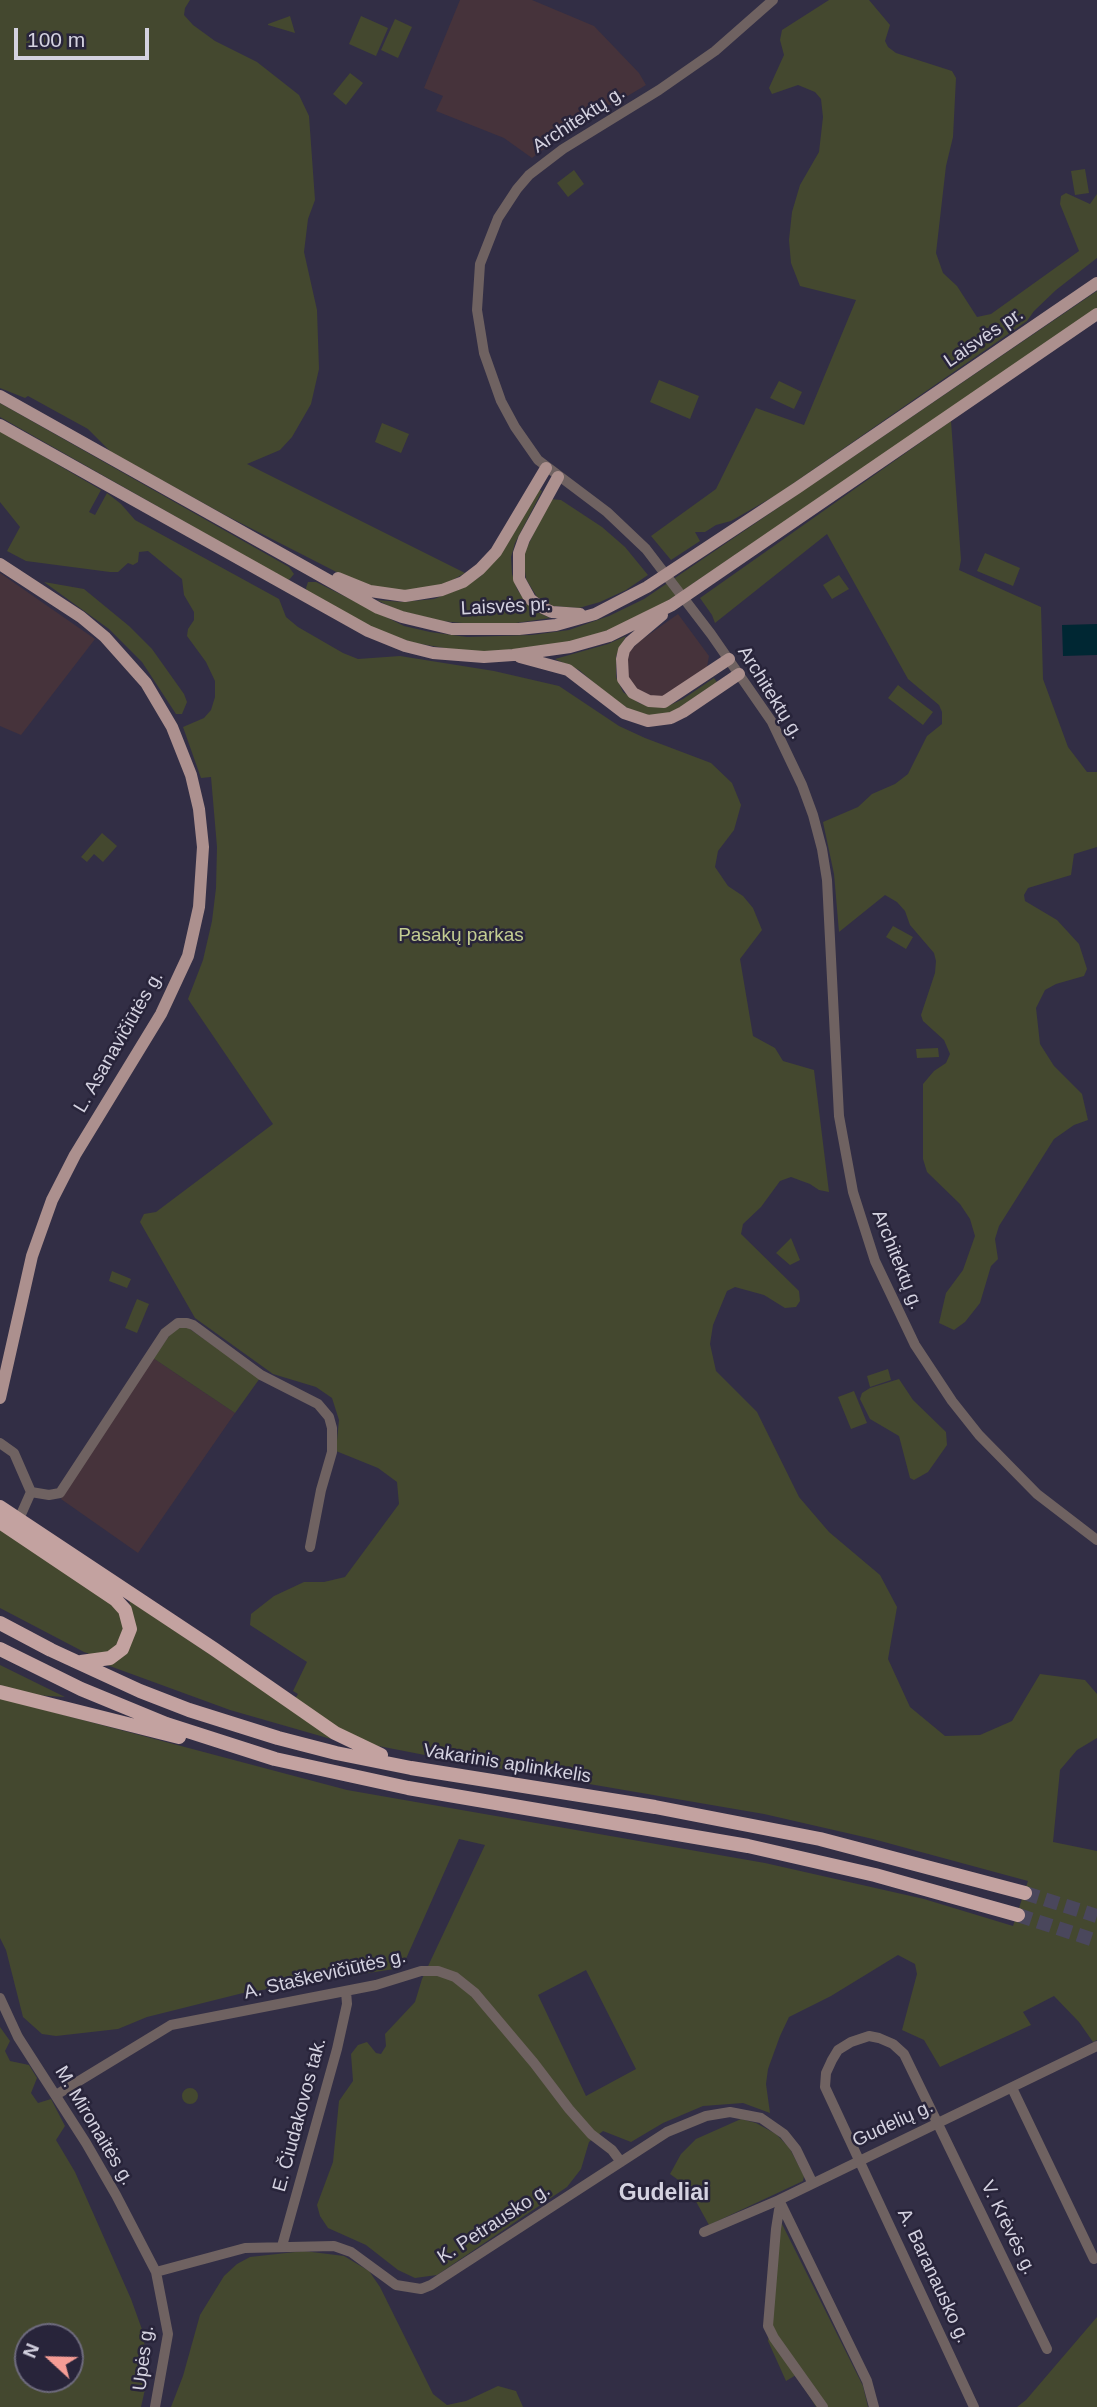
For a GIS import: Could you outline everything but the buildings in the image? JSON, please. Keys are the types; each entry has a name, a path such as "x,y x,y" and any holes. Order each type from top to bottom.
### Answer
{"highway":[{"path":"0,1507 335,1733 411,1768"},
{"path":"0,1522 116,1600 125,1610 130,1629 122,1649 97,1661 77,1662"},
{"name":"Vakarinis aplinkkelis","path":"0,1623 140,1691 238,1726 336,1753 752,1825 882,1854 1025,1893"},
{"name":"Vakarinis aplinkkelis","path":"0,1649 92,1694 166,1724 287,1762 408,1788 800,1857 936,1891 1018,1915"},
{"path":"0,1692 175,1736 224,1743"}],"main road":[{"name":"Laisvės pr.","path":"0,396 378,608 402,617 452,629 519,629 556,625 595,614 647,587 1097,284"},
{"path":"0,425 368,631 405,646 433,653 484,657 513,655 570,647 609,636 672,605 1097,314"},
{"path":"294,562 370,591 388,595 422,594 442,590 463,582 496,552 546,468"},
{"path":"558,477 522,546 517,568 519,579 530,599 552,612 595,614"},
{"name":"L. Asanavičiūtės g.","path":"0,564 81,617 105,637 146,683 181,747 196,796 203,847 199,907 188,956 161,1014 75,1155 52,1200 32,1256 0,1398"},
{"path":"672,605 656,622 630,642 625,650 622,659 623,679 633,694 649,701 664,702 729,659"},
{"path":"513,655 568,670 624,713 648,720 671,718 683,712 739,674"}],"street":[{"name":"Architektų g.","path":"773,0 687,72 545,161 517,189 498,218 480,264 477,310 484,353 501,401 528,447 546,468 607,512 646,549 729,659 772,722 813,815 822,849 827,880 835,1063 842,1138 860,1216 884,1285 928,1366 979,1435 1037,1494 1097,1540"},
{"path":"31,1492 49,1495 60,1493 165,1333 178,1323 187,1323 261,1375 318,1404 330,1417 332,1452 321,1490 310,1547"},
{"path":"0,1443 14,1453 31,1492 19,1519"},
{"name":"A. Staškevičiūtės g.","path":"56,2095 171,2025 346,1992 421,1971 438,1971 455,1977 475,1993 569,2109 621,2162"},
{"name":"E. Čiudakovos tak.","path":"282,2246 337,2049 347,2004 346,1992"},
{"name":"M. Mironaitės g.","path":"0,1998 18,2038 116,2195 156,2272"},
{"name":"V. Krėvės g.","path":"860,2159 825,2087 826,2073 838,2050 869,2036 887,2040 904,2054 1047,2350"},
{"name":"Gudelių g.","path":"704,2232 780,2204 812,2182 1096,2050"},
{"path":"1012,2088 1094,2259"},
{"name":"K. Petrausko g.","path":"156,2272 245,2248 324,2246 343,2248 396,2285 421,2289 431,2286 667,2132 706,2116 730,2112 761,2118 784,2134 796,2149 812,2182"},
{"name":"A. Baranausko g.","path":"860,2159 974,2407"},
{"path":"780,2204 768,2326 823,2407"},
{"path":"780,2204 867,2381 874,2407"},
{"name":"Upės g.","path":"155,2407 168,2334 156,2272"}],"shaded area":[{"path":"460,0 532,0 594,26 639,73 646,85 614,104 603,106 567,128 532,158 504,138 436,111 443,96 424,88"},
{"path":"0,573 95,639 21,735 0,726"},
{"path":"678,614 709,656 707,667 665,696 656,698 640,694 628,681 626,658 640,641"},
{"path":"153,1358 235,1413 138,1553 61,1499"}],"green space":[{"path":"0,0 190,0 184,15 193,25 215,41 257,62 299,95 309,116 315,200 308,219 304,252 317,310 319,369 311,404 292,437 280,450 247,464 465,573 444,585 398,592 356,582 225,515 111,452 88,429 28,396 25,398 0,388"},
{"path":"829,0 869,0 890,25 885,41 888,47 896,53 952,71 956,78 953,137 946,166 936,253 943,273 957,286 977,317 991,314 1079,251 1060,204 1061,196 1066,193 1090,204 1097,194 1097,258 1056,290 1027,321 778,494 731,521 716,525 705,532 695,532 700,541 671,560 651,536 716,489 756,408 804,425 856,300 800,286 791,263 789,240 792,212 800,185 819,152 823,117 821,99 815,92 798,85 772,94 769,88 784,55 780,40 782,30"},
{"path":"290,16 295,33 268,25 268,24"},
{"path":"361,16 388,28 376,56 349,44"},
{"path":"395,19 412,27 398,58 381,50"},
{"path":"350,73 363,83 346,105 333,94"},
{"path":"1085,169 1089,193 1075,195 1071,171"},
{"path":"574,170 584,184 568,197 557,183"},
{"path":"1097,291 1097,309 651,612 625,625 562,645 462,651 391,636 363,624 307,591 308,582 316,582 404,626 467,637 532,635 569,630 609,616 644,599"},
{"path":"659,380 699,396 690,419 650,402"},
{"path":"779,381 802,392 794,409 770,398"},
{"path":"0,403 289,567 294,574 289,580 284,578 0,417"},
{"path":"951,421 961,560 959,570 1041,607 1043,679 1068,747 1087,772 1097,772 1097,847 1074,854 1071,875 1028,888 1024,895 1025,901 1057,920 1079,944 1087,969 1084,976 1045,990 1036,1008 1040,1044 1054,1066 1082,1094 1088,1120 1074,1125 1054,1139 999,1226 995,1239 998,1259 991,1266 980,1303 965,1322 954,1330 939,1323 946,1293 963,1270 975,1236 970,1219 960,1204 927,1172 923,1159 923,1084 934,1071 946,1063 950,1054 944,1040 923,1021 921,1015 935,973 934,953 910,925 905,911 885,895 839,932 834,874 823,822 858,807 872,794 895,784 908,774 927,736 942,724 942,712 939,705 908,679 827,534 715,623 700,598"},
{"path":"382,423 409,434 401,453 375,442"},
{"name":"Pasakų parkas","path":"0,431 101,490 89,512 95,515 107,493 135,520 279,599 286,617 343,653 358,659 400,656 494,671 559,686 619,726 711,763 732,783 741,805 734,830 718,851 715,867 728,886 743,896 753,908 762,930 740,959 753,1036 775,1048 783,1061 814,1070 829,1192 791,1177 780,1181 761,1207 743,1224 741,1234 799,1291 800,1301 796,1307 785,1308 764,1295 735,1287 727,1291 713,1325 710,1344 716,1371 757,1412 799,1497 829,1532 880,1575 897,1607 888,1659 910,1707 945,1736 980,1735 1012,1721 1040,1674 1085,1680 1097,1694 1097,1738 1077,1750 1060,1770 1053,1842 1097,1851 1097,2040 1093,2042 1079,2022 1054,1996 1023,2012 1031,2025 940,2067 924,2040 902,2030 917,1974 915,1964 898,1955 831,1996 789,2017 768,2069 766,2084 770,2113 743,2103 703,2106 663,2123 631,2142 603,2131 589,2142 581,2169 567,2187 437,2275 415,2278 398,2270 366,2245 328,2228 317,2205 333,2162 339,2101 353,2081 351,2054 358,2045 367,2042 376,2053 381,2054 386,2046 385,2034 415,2002 422,1979 485,1845 459,1839 405,1961 394,1969 243,1993 147,2017 118,2029 56,2036 42,2034 23,2017 6,1950 0,1938 0,1698 347,1790 765,1863 924,1899 1013,1926 1028,1881 873,1839 764,1814 368,1744 354,1738 295,1699 298,1694 293,1691 307,1662 250,1625 251,1614 274,1596 304,1582 324,1582 345,1577 399,1504 397,1482 378,1468 336,1451 339,1420 332,1398 316,1387 273,1374 195,1318 140,1222 144,1214 156,1212 273,1124 188,999 203,960 212,921 217,847 211,777 201,778 183,727 204,718 211,710 215,697 215,681 206,662 187,636 194,620 194,612 184,595 182,579 148,551 139,552 138,562 133,565 128,563 118,572 26,561 7,551 20,527 0,502","holes":["586,1970 636,2069 586,2096 538,1995"]},
{"path":"538,489 542,491 515,543 511,557 512,574 525,601 535,611 550,618 509,624 441,621 397,610 377,600 402,602 434,599 462,588 481,576 499,555"},
{"path":"550,499 561,500 602,527 625,547 648,575 626,590 579,608 553,606 537,597 526,579 523,556"},
{"path":"985,553 1020,568 1013,586 977,571"},
{"path":"839,575 849,589 832,599 823,585"},
{"path":"44,582 84,589 129,626 152,649 184,694 187,702 182,714 176,714 142,662 109,629"},
{"path":"626,636 616,656 616,677 623,692 639,703 666,707 714,678 717,682 673,712 656,716 645,715 618,703 579,670 555,659"},
{"path":"898,685 933,712 923,725 888,698"},
{"path":"102,833 117,846 103,862 94,854 87,862 81,857"},
{"path":"893,926 913,937 906,949 886,937"},
{"path":"938,1048 939,1057 917,1058 916,1049"},
{"path":"791,1238 800,1260 790,1265 776,1253"},
{"path":"112,1271 131,1279 127,1288 109,1281"},
{"path":"137,1299 149,1304 137,1333 125,1328"},
{"path":"184,1325 260,1378 235,1413 153,1358 175,1328"},
{"path":"888,1369 891,1380 870,1387 867,1376"},
{"path":"899,1379 913,1400 946,1432 947,1445 928,1472 914,1480 910,1478 899,1436 870,1419 860,1399 862,1393 870,1388"},
{"path":"854,1391 867,1423 851,1429 838,1397"},
{"path":"0,1527 115,1606 123,1618 123,1634 117,1646 106,1653 92,1655 0,1608"},
{"path":"129,1600 331,1736 331,1739 230,1710 107,1665 135,1625"},
{"path":"0,1665 65,1697 34,1695 0,1685"},
{"path":"0,2027 10,2041 5,2051 10,2061 29,2065 37,2078 31,2093 38,2103 51,2099 65,2126 56,2140 75,2172 131,2299 144,2335 148,2376 141,2407 0,2407"},
{"path":"190,2088 196,2090 196,2102 190,2104 184,2102 182,2096 184,2090"},
{"path":"741,2119 756,2123 776,2134 789,2147 804,2176 803,2181 709,2225 688,2187 670,2174 681,2154 696,2139"},
{"path":"780,2220 863,2386 868,2407 816,2407 796,2375 786,2381 768,2341"},
{"path":"304,2251 344,2256 369,2271 380,2287 433,2394 447,2405 466,2401 498,2386 516,2391 523,2407 171,2407 183,2376 200,2315 224,2276 250,2257"},
{"path":"1097,2317 1097,2407 1017,2407 1026,2400"}],"water":[{"path":"1097,624 1097,655 1063,656 1062,625"}],"tunnel":[{"path":"1025,1893 1097,1916"},
{"path":"1018,1915 1097,1941"}],"district":[{"name":"Gudeliai","path":"664,2194"}]}
